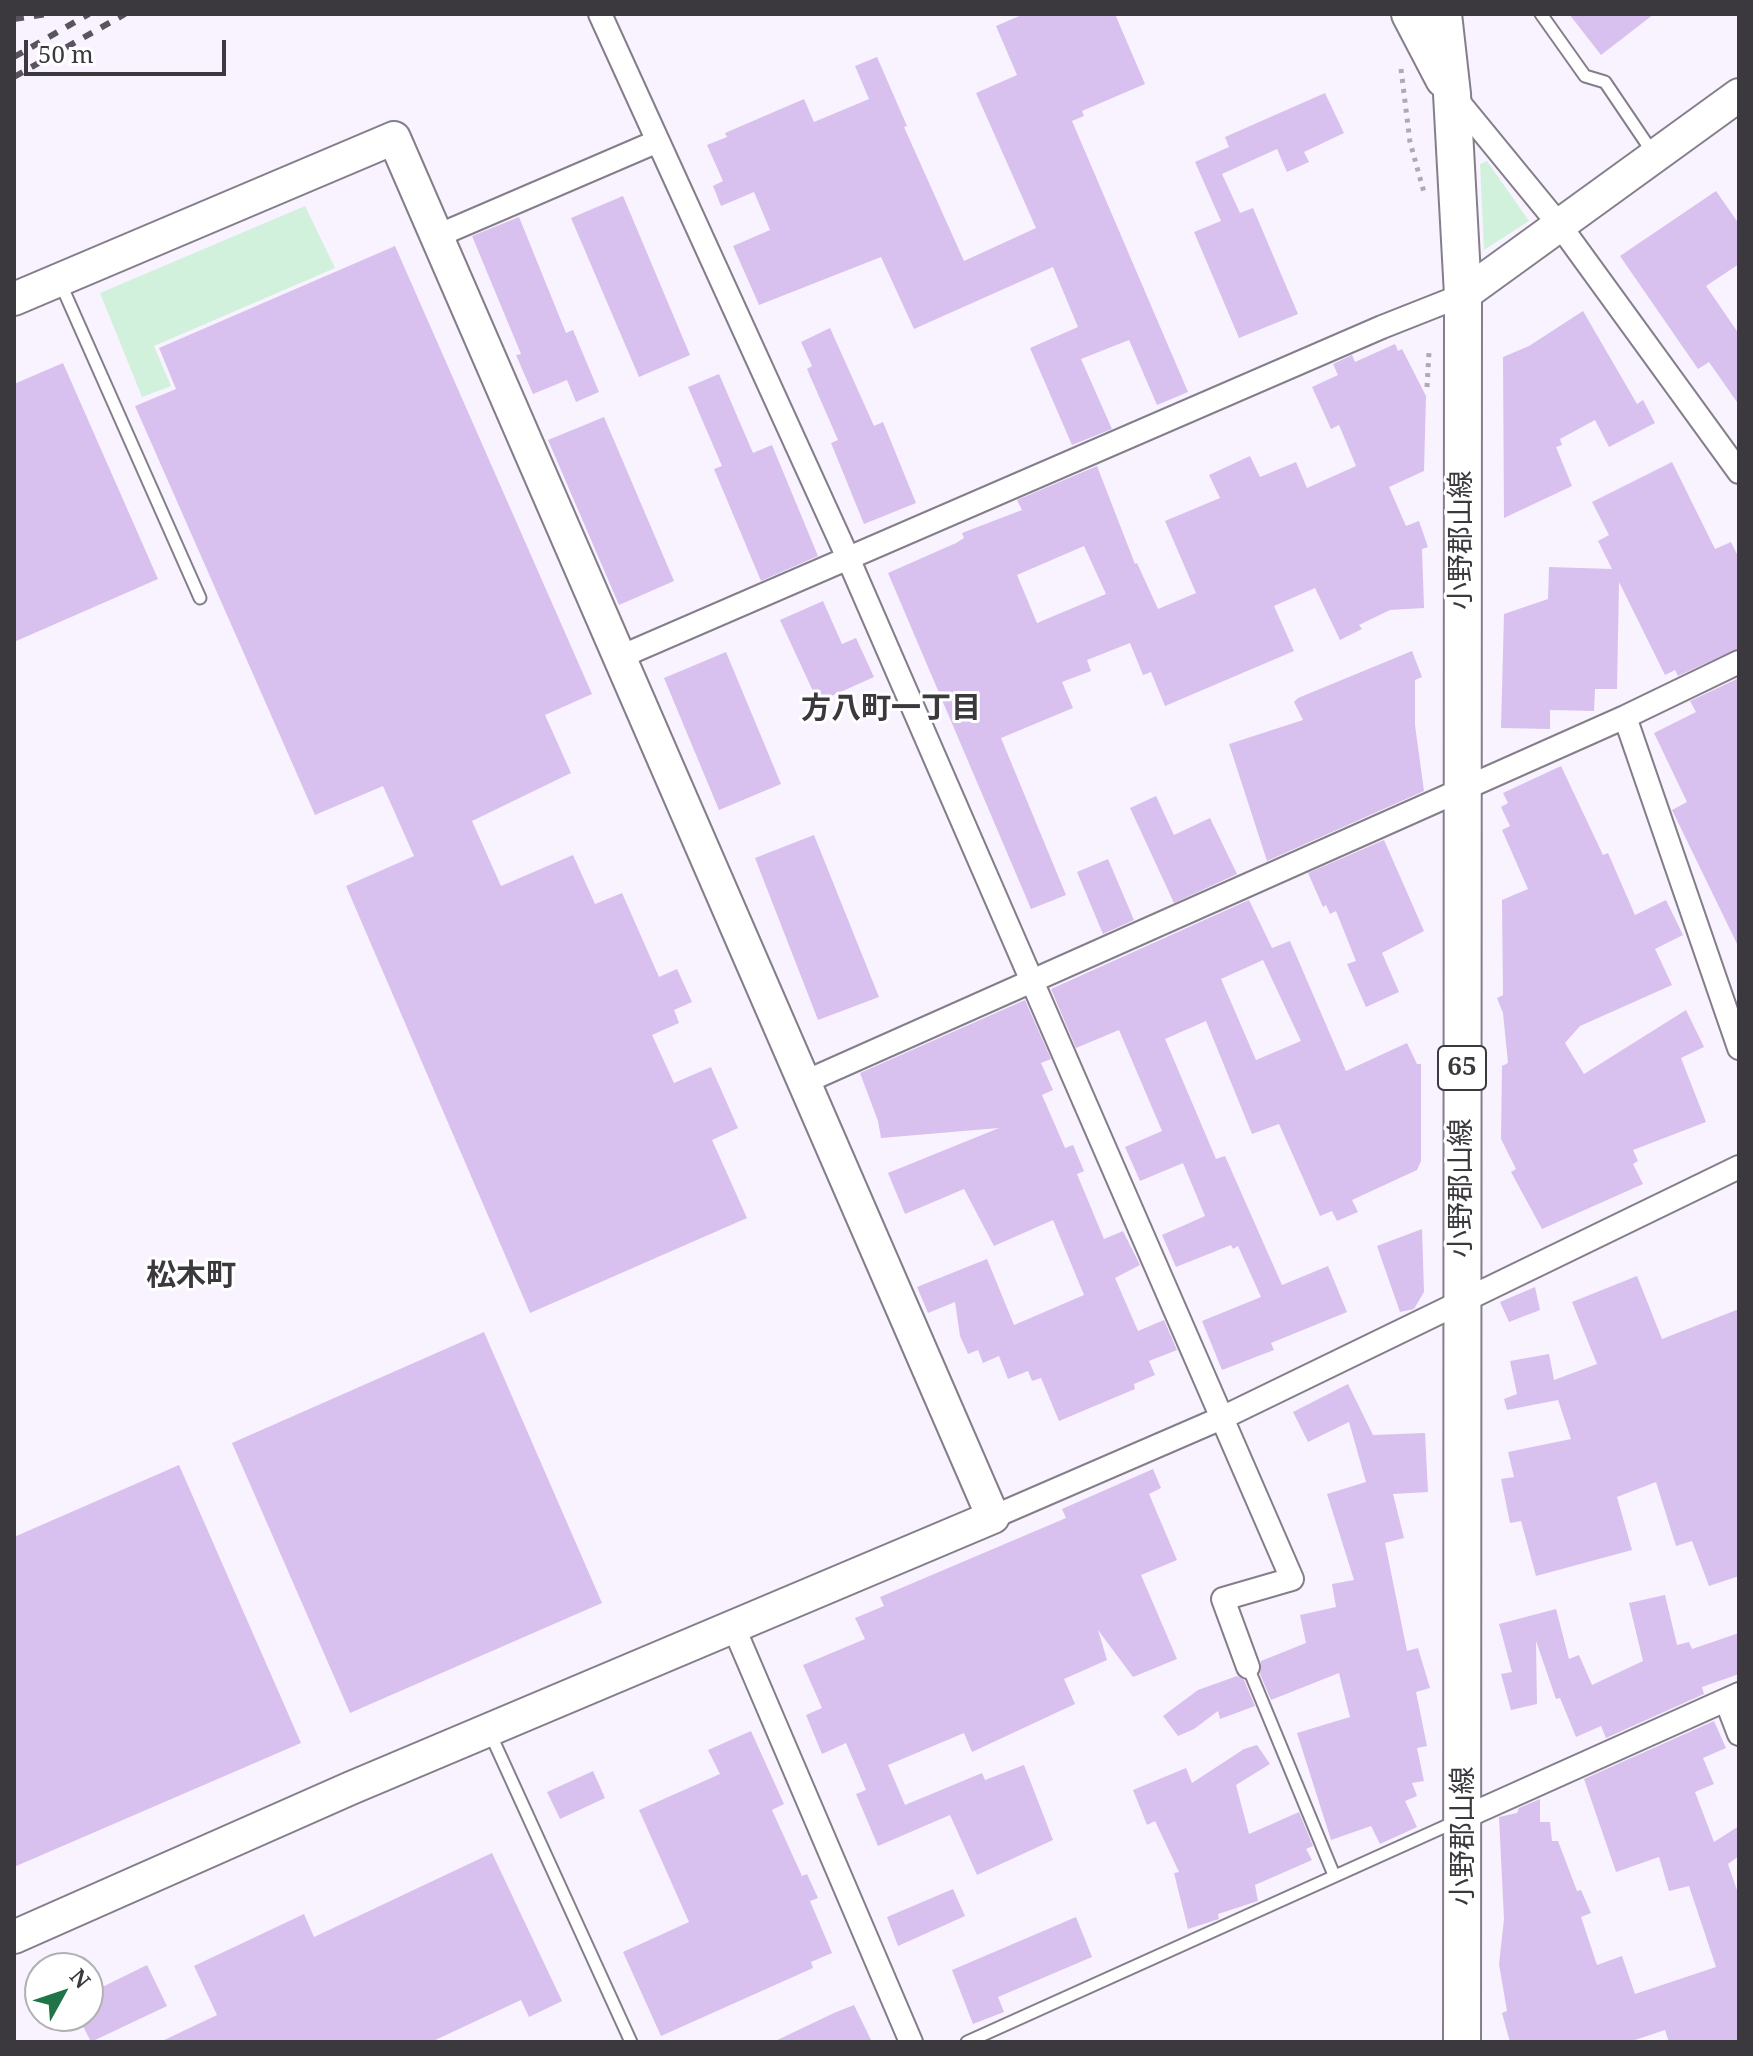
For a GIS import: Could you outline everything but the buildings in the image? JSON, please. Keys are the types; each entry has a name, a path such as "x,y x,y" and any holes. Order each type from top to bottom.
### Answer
{"main road":[{"name":"小野郡山線","path":"1410,14 1452,94"},
{"name":"小野郡山線","path":"1443,14 1452,94 1447,302 1462,789 1465,1817 1462,2042"}],"street":[{"path":"600,14 848,558 1292,1579 1223,1599 1248,1667"},
{"path":"1452,94 1561,227 1739,472"},
{"path":"620,657 1447,302 1561,227 1739,95"},
{"path":"14,299 394,138 993,1517"},
{"path":"437,236 658,141"},
{"path":"805,1082 1625,717 1739,662"},
{"path":"1625,717 1739,1048"},
{"path":"14,1937 489,1730 1224,1417 1739,1167"},
{"path":"734,1628 911,2042"},
{"path":"1465,1817 1732,1697 1739,1734"}],"lane":[{"path":"1541,14 1585,76 1605,82 1656,157"},
{"path":"59,280 200,598"},
{"path":"1248,1667 1334,1875"},
{"path":"489,1730 631,2042"},
{"path":"967,2042 1465,1817"}],"path":[{"path":"1400,63 1410,142 1426,201"},
{"path":"1427,387 1447,302"}],"green space":[{"path":"1487,161 1529,221 1484,250 1480,164"},
{"path":"305,206 335,268 154,346 171,386 142,397 100,293"}],"railway":[{"path":"14,19 47,14"},
{"path":"14,57 89,14"},
{"path":"14,77 125,14"}],"district":[{"name":"方八町一丁目","path":"891,709"},
{"name":"松木町","path":"191,1276"}]}
